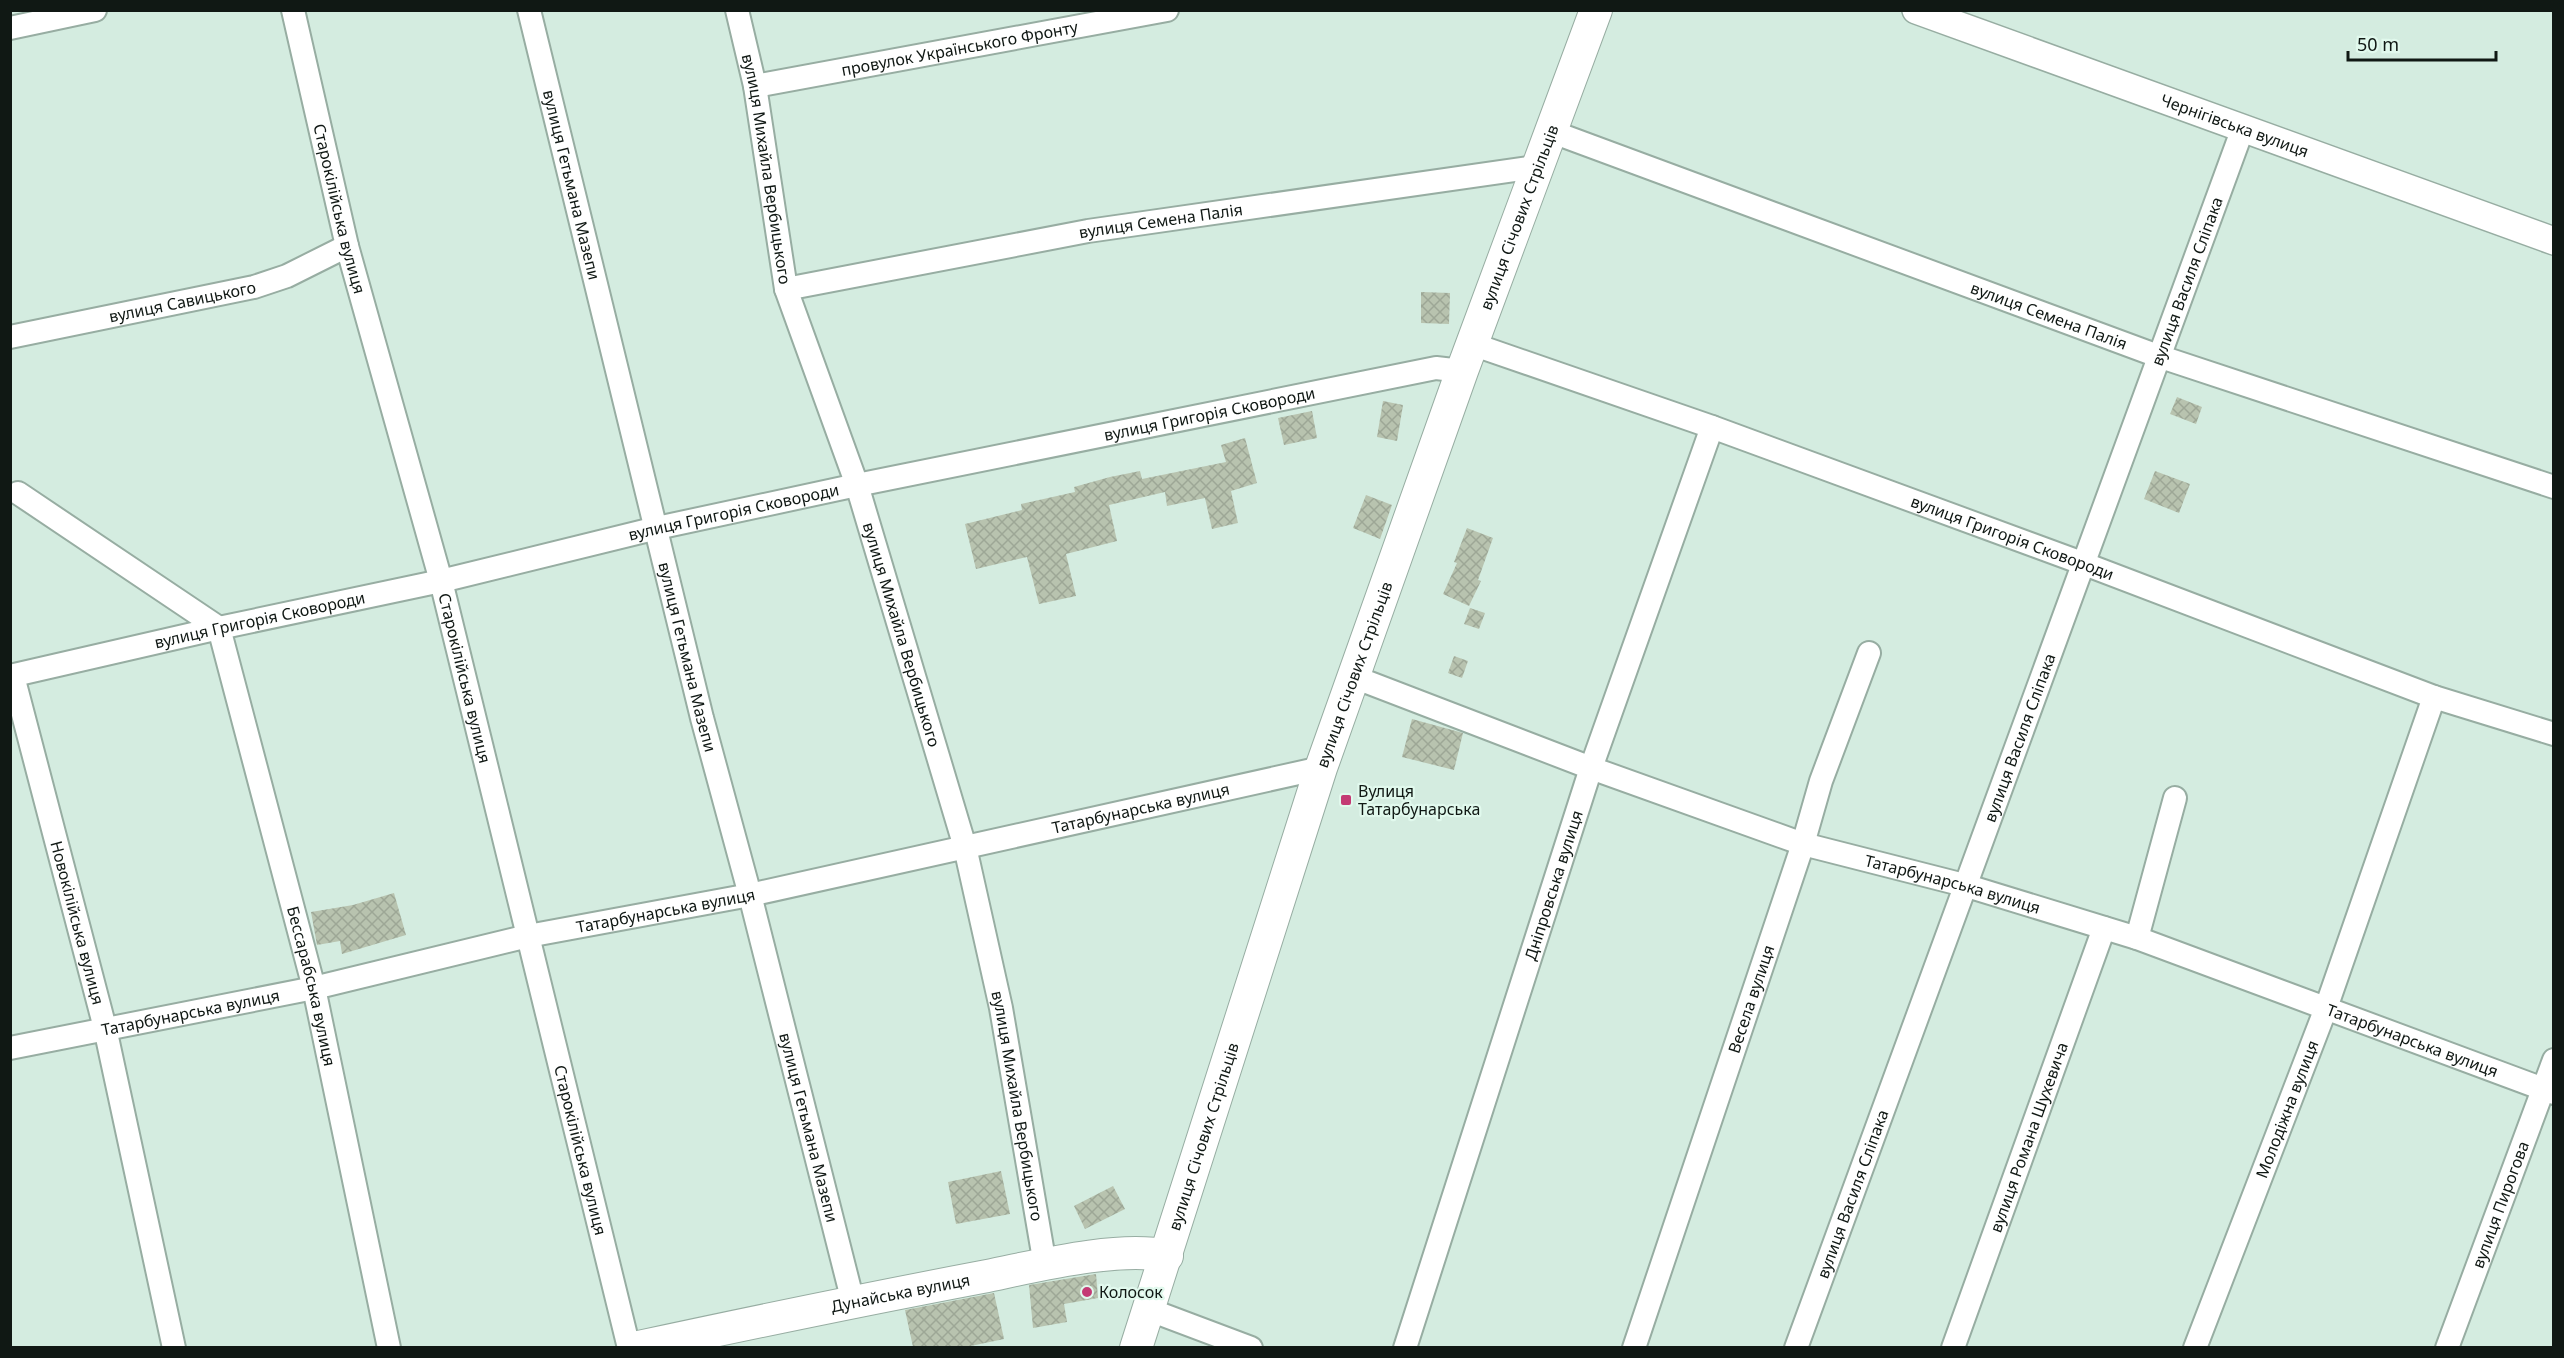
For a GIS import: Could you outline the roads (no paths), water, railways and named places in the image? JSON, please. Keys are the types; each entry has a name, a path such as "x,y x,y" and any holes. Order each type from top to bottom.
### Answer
{"main road":[{"name":"вулиця Січових Стрільців","path":"1136,1347 1150,1310 1321,768 1467,357 1596,10"},
{"name":"Дунайська вулиця","path":"632,1347 1045,1265 1118,1254 1153,1253 1167,1256"}],"street":[{"path":"10,28 95,10"},
{"name":"Старокілійська вулиця","path":"293,10 347,246 441,581 632,1347"},
{"name":"вулиця Гетьмана Мазепи","path":"529,10 702,718 750,895 853,1302"},
{"name":"вулиця Михайла Вербицького","path":"737,10 755,86 786,289 858,485 965,847 1001,1008 1045,1265"},
{"name":"провулок Українського Фронту","path":"755,86 1167,10"},
{"name":"Чернігівська вулиця","path":"1916,10 2553,241"},
{"name":"вулиця Василя Сліпака","path":"1796,1347 2243,128"},
{"name":"вулиця Семена Палія","path":"1550,131 2158,356 2553,487"},
{"name":"вулиця Семена Палія","path":"786,289 1088,231 1536,168"},
{"name":"вулиця Савицького","path":"10,337 254,287 287,276 347,246"},
{"name":"вулиця Григорія Сковороди","path":"12,676 219,628 441,581 657,528 1436,368 1467,357 1712,427 2082,563 2434,697 2553,734"},
{"name":"Дніпровська вулиця","path":"1405,1347 1591,768 1712,427"},
{"path":"18,493 219,628"},
{"name":"Бессарабська вулиця","path":"219,628 314,988 388,1347"},
{"name":"Весела вулиця","path":"1634,1347 1803,844 1821,781 1869,653"},
{"name":"Новокілійська вулиця","path":"12,676 105,1028 174,1347"},
{"name":"Татарбунарська вулиця","path":"1354,677 1591,768 1803,844 1964,885 2137,938 2548,1091"},
{"name":"Молодіжна вулиця","path":"2195,1347 2326,1008 2434,697"},
{"name":"Татарбунарська вулиця","path":"10,1048 314,988 528,936 750,895 1321,768"},
{"path":"2137,938 2175,798"},
{"name":"вулиця Романа Шухевича","path":"1953,1347 2104,928"},
{"name":"вулиця Пирогова","path":"2447,1347 2548,1091 2553,1060"},
{"path":"1150,1310 1251,1347"}],"place":[{"name":"Вулиця Татарбунарська","path":"1346,800"},
{"name":"Колосок","path":"1087,1292"}]}
